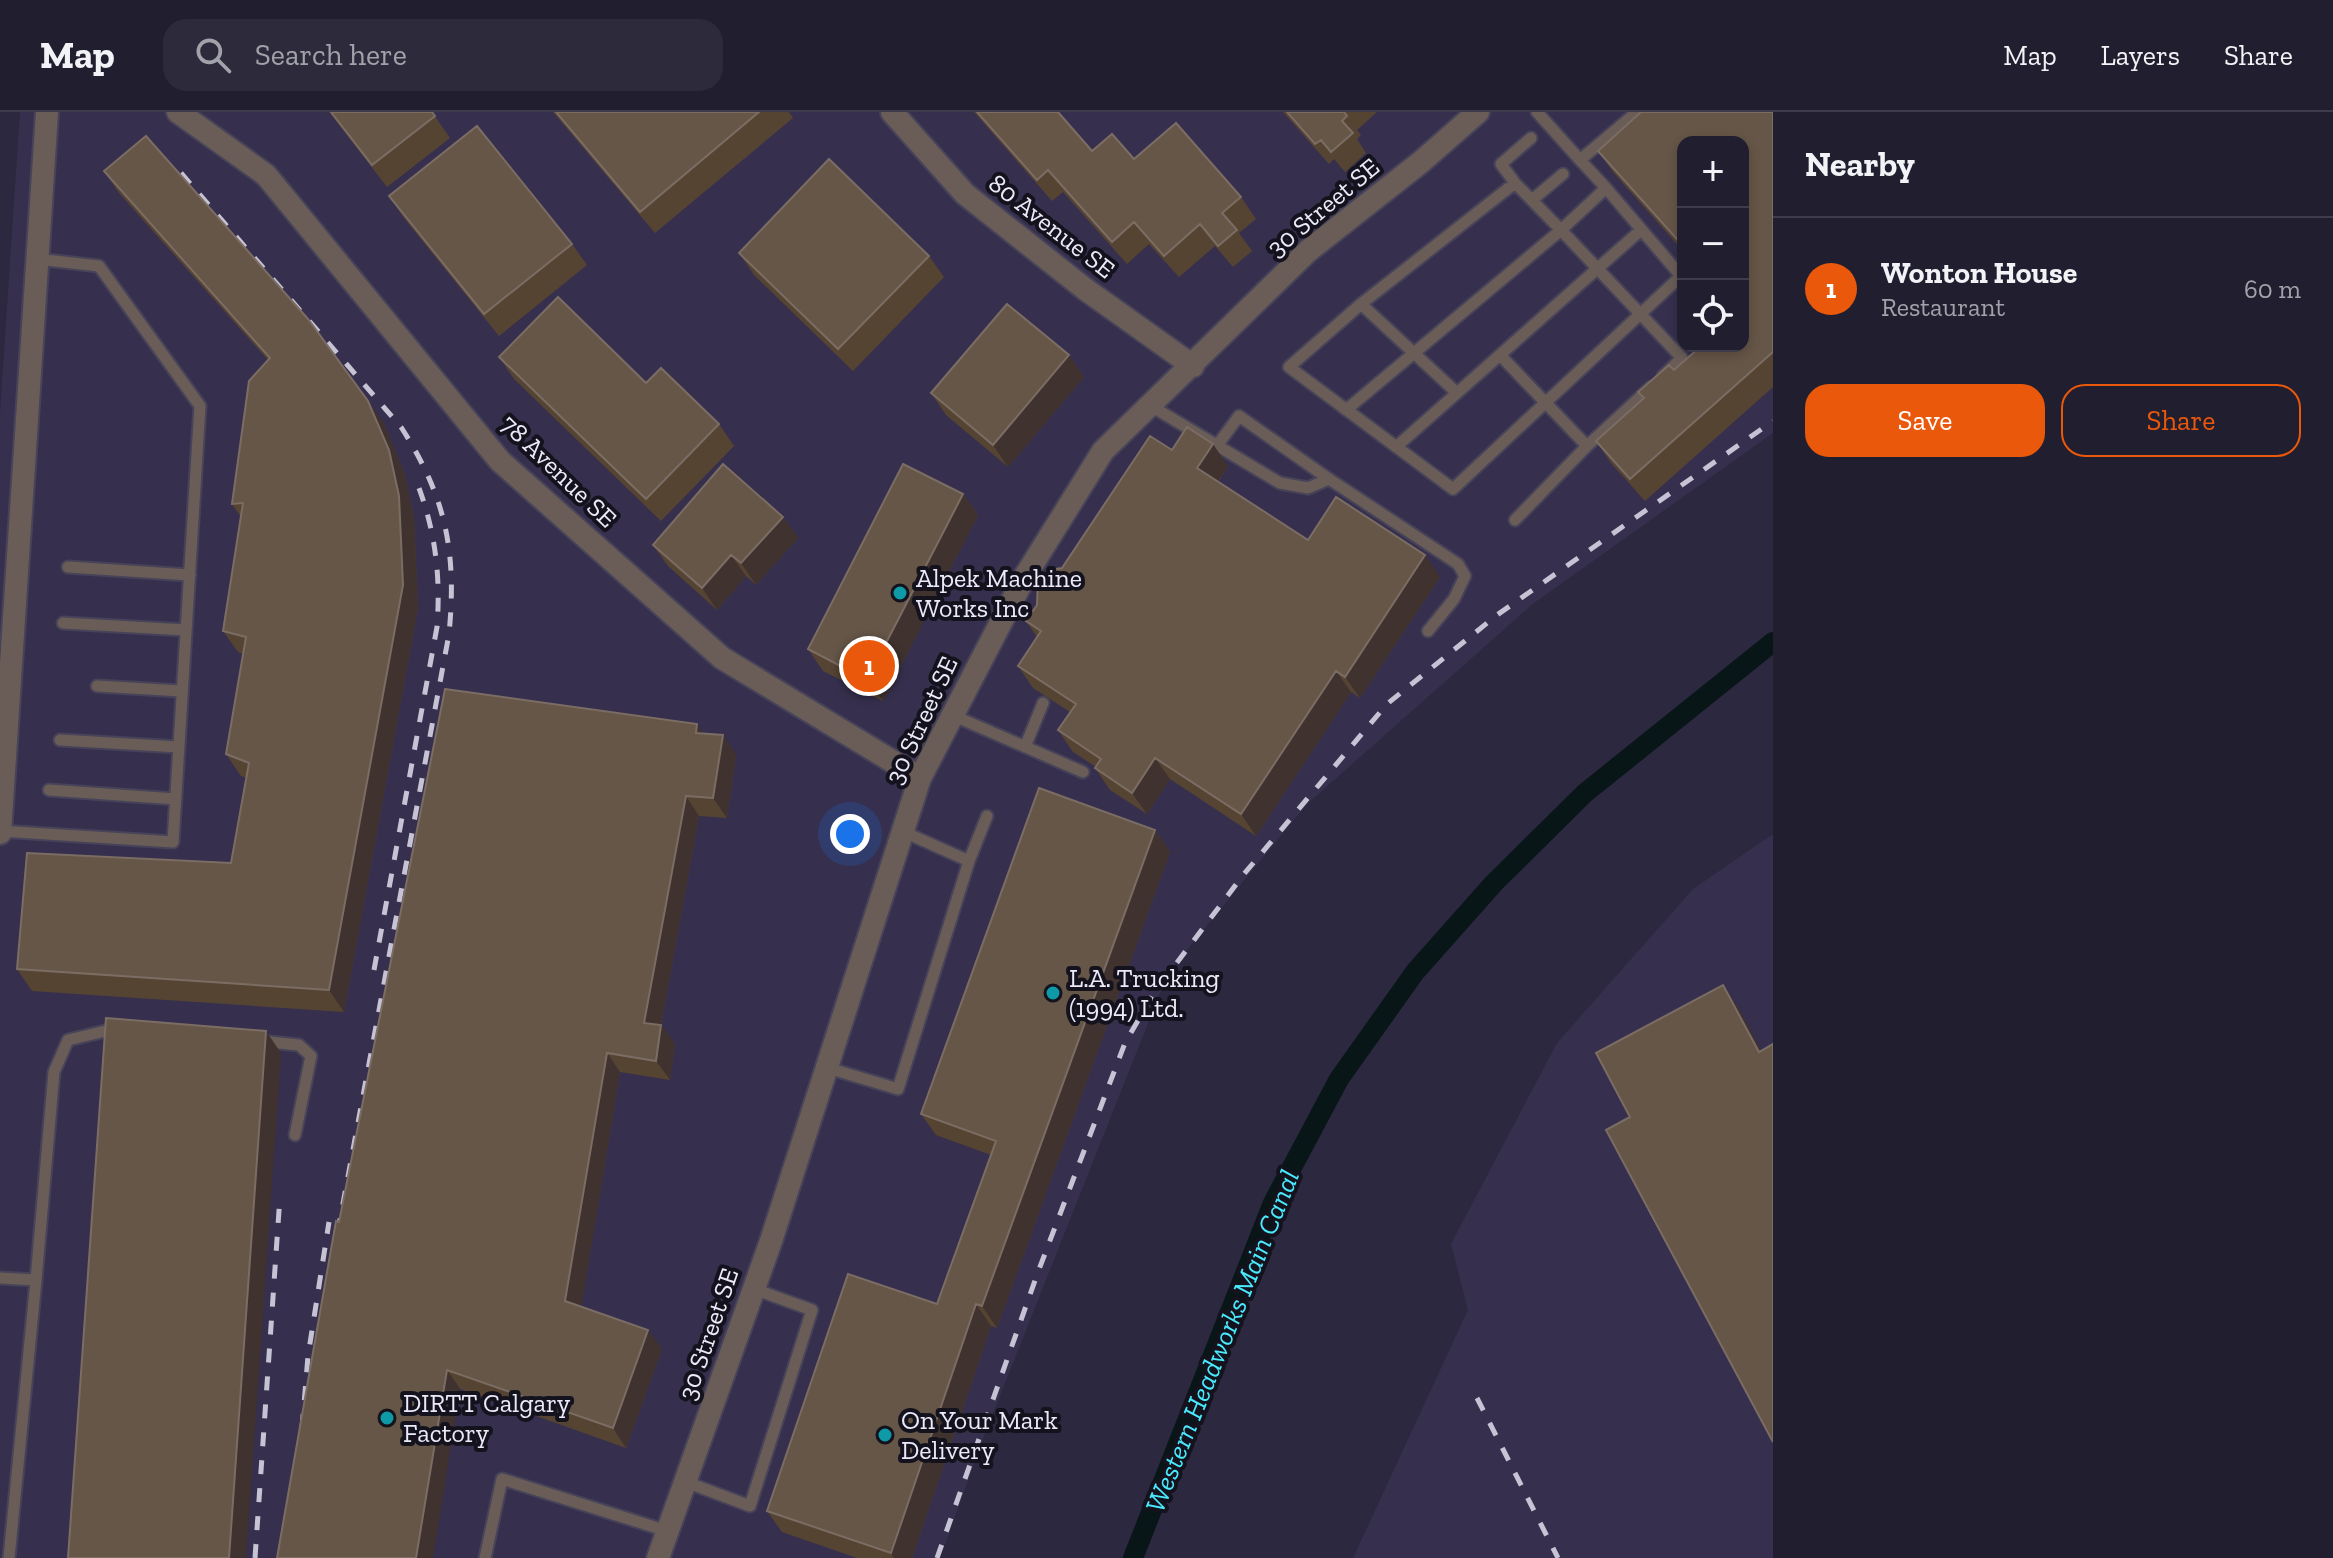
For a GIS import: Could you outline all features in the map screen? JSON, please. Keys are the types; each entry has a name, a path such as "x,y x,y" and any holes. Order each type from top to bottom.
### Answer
{"street":[{"path":"0,832 47,112"},
{"name":"78 Avenue SE","path":"178,112 266,175 500,461 722,658 920,778"},
{"name":"80 Avenue SE","path":"892,112 965,194 1085,289 1193,366"},
{"name":"30 Street SE","path":"658,1558 754,1289 920,778 1024,578 1103,451 1308,251 1421,162 1478,112"}],"lane":[{"path":"1537,112 1677,271"},
{"path":"1546,122 1557,112"},
{"path":"1580,160 1637,112"},
{"path":"1515,520 1587,446 1682,358 1515,183 1501,164 1531,138"},
{"path":"1532,200 1563,174"},
{"path":"1515,183 1361,304 1289,367 1453,489 1679,280"},
{"path":"1346,410 1561,230 1606,188"},
{"path":"1396,447 1641,230"},
{"path":"0,832 173,842 176,799 200,406 99,266 37,259"},
{"path":"1361,304 1457,393"},
{"path":"1500,355 1587,446"},
{"path":"1151,406 1280,483 1308,488 1329,479"},
{"path":"1216,447 1239,416 1458,564 1465,576 1454,599 1428,631"},
{"path":"68,567 190,575"},
{"path":"63,623 186,630"},
{"path":"97,686 181,691"},
{"path":"1025,747 1043,703"},
{"path":"951,715 1083,772"},
{"path":"60,740 179,747"},
{"path":"49,790 176,799"},
{"path":"828,1068 898,1089 969,861 987,816"},
{"path":"904,832 969,861"},
{"path":"9,1558 54,1072 68,1040 119,1028 135,1030"},
{"path":"246,1040 299,1045 311,1056 295,1135"},
{"path":"0,1278 36,1280"},
{"path":"686,1482 750,1506 812,1310 754,1289"},
{"path":"485,1558 502,1479 667,1531"}],"shaded area":[{"path":"20,112 1773,112 1773,433 1534,603 1307,804 1168,973 986,1431 940,1558 0,1558 0,413"},
{"path":"1773,834 1773,1558 1353,1558 1468,1310 1451,1244 1557,1043 1693,889"}],"building":[{"path":"331,112 432,112 435,116 372,165"},
{"path":"556,112 759,112 640,212"},
{"path":"977,112 1058,112 1092,151 1112,134 1134,159 1176,123 1241,197 1222,213 1237,230 1218,246 1200,224 1164,256 1134,222 1112,242 1048,170 1037,180"},
{"path":"1287,112 1344,112 1347,116 1342,121 1353,133 1331,152 1321,140 1315,144"},
{"path":"1641,112 1773,112 1773,352 1630,479 1596,441 1644,398 1638,392 1669,365 1674,370 1694,352 1749,352 1749,136 1677,136 1677,239 1598,151"},
{"path":"477,126 572,244 484,314 389,196"},
{"path":"146,136 308,319 368,401 389,450 399,496 403,585 329,990 17,969 27,853 231,863 249,763 226,754 246,637 223,631 243,503 232,504 249,381 270,358 104,171"},
{"path":"829,159 929,256 838,349 739,253"},
{"path":"558,297 646,383 661,368 719,424 646,499 499,357"},
{"path":"1007,304 1069,355 993,445 931,393"},
{"path":"1187,427 1213,444 1197,468 1308,540 1336,497 1425,555 1345,677 1336,671 1241,814 1155,758 1132,793 1095,768 1101,759 1058,730 1076,704 1018,666 1041,631 1026,621 1037,605 1038,578 1050,570 1062,568 1150,436 1172,450"},
{"path":"723,464 783,517 741,563 731,555 702,588 653,545"},
{"name":"Alpek Machine Works Inc","path":"903,464 963,494 867,680 808,649"},
{"path":"445,689 697,724 696,733 723,735 713,798 686,796 644,1023 661,1025 656,1061 607,1053 565,1301 648,1330 613,1428 447,1370 416,1558 277,1558 336,1221 339,1222"},
{"path":"1039,788 1155,830 982,1306 976,1304 891,1553 767,1511 848,1274 937,1304 996,1141 921,1114"},
{"path":"1723,985 1759,1052 1773,1044 1773,1442 1606,1130 1630,1117 1596,1053"},
{"path":"106,1018 266,1031 229,1558 68,1558"}],"waterway":[{"name":"Western Headworks Main Canal","path":"1133,1558 1273,1203 1339,1079 1415,972 1494,883 1585,793 1773,642"}],"railway":[{"path":"181,173 401,427 429,477 445,526 449,551 449,634 336,1241"},
{"path":"937,1558 1038,1272 1125,1043 1154,993 1244,874 1387,704 1497,615 1773,421"},
{"path":"374,970 437,627 435,552 428,516 416,480"},
{"path":"255,1558 280,1196"},
{"path":"302,1428 308,1356 329,1222"},
{"path":"1477,1398 1558,1558"}],"place":[{"name":"Alpek Machine Works Inc","path":"900,593"},
{"name":"Wonton House","path":"869,666"},
{"name":"L.A. Trucking (1994) Ltd.","path":"1053,993"},
{"name":"DIRTT Calgary Factory","path":"387,1418"},
{"name":"On Your Mark Delivery","path":"885,1435"}]}
